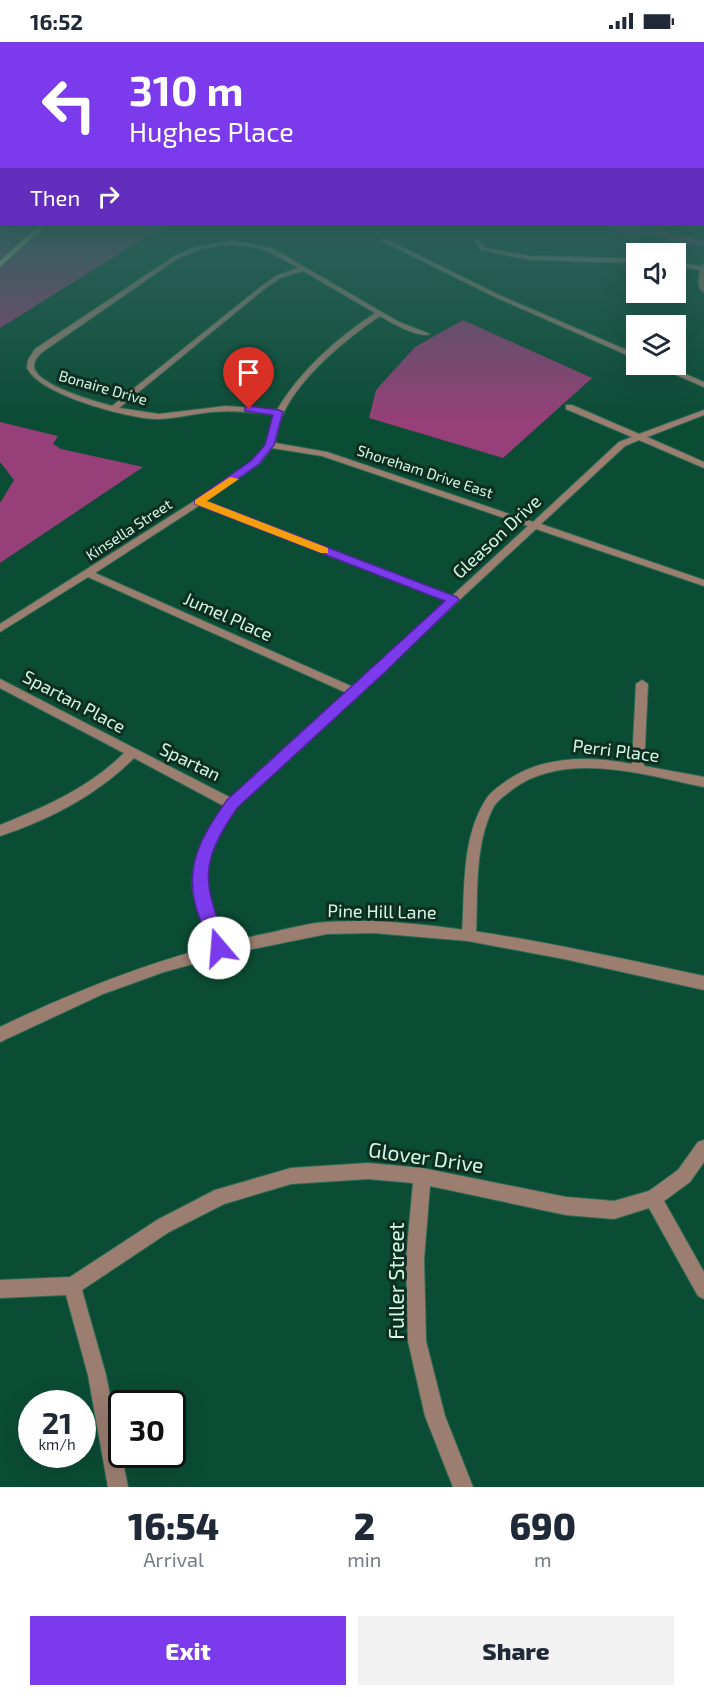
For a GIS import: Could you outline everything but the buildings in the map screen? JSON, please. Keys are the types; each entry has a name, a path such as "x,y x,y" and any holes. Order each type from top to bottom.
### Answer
{"street":[{"name":"Bonaire Drive","path":"132,288 38,351 30,365 32,373 39,381 64,393 149,416 218,409 279,412"},
{"path":"114,408 262,288"},
{"name":"Bonaire Drive","path":"339,288 379,313 426,334"},
{"path":"482,288 626,353"},
{"name":"Kinsella Street","path":"0,629 199,502 251,466 270,445 279,412 293,389 348,334 379,313"},
{"path":"680,375 704,385"},
{"path":"569,407 704,465"},
{"name":"Gleason Drive","path":"219,948 200,891 201,864 207,843 232,804 622,444 637,436 704,412"},
{"name":"Shoreham Drive East","path":"270,445 324,454 704,583"},
{"path":"199,502 453,600"},
{"name":"Jumel Place","path":"87,573 355,692"},
{"name":"Spartan Place","path":"0,683 132,753"},
{"path":"638,771 642,684"},
{"path":"0,831 90,790 115,771 132,753"},
{"name":"Spartan","path":"132,753 232,804"},
{"name":"Perri Place","path":"469,935 479,831 490,803 513,780 538,768 561,763 589,764 704,782"},
{"name":"Pine Hill Lane","path":"0,1035 64,1002 140,973 219,948 325,928 380,928 469,935 704,982"},
{"name":"Glover Drive","path":"72,1286 162,1226 221,1196 291,1176 368,1171 422,1176 576,1207 614,1210 653,1198 684,1176 704,1148"},
{"name":"Fuller Street","path":"422,1176 415,1259 417,1341 435,1416 463,1487"},
{"path":"653,1198 704,1290"},
{"path":"0,1289 72,1286 97,1374 118,1487"}],"shaded area":[{"path":"0,288 64,288 0,328"},
{"path":"463,320 592,378 503,458 369,418 376,390 415,347"},
{"path":"0,422 58,436 53,444 61,449 143,467 0,563 0,503 14,480 0,462"}],"slow traffic":[{"path":"234,479 199,502 325,550"}],"route":[{"path":"219,948 200,891 201,864 207,843 232,804 453,600 199,502 256,462 270,445 279,412 249,409"}]}
